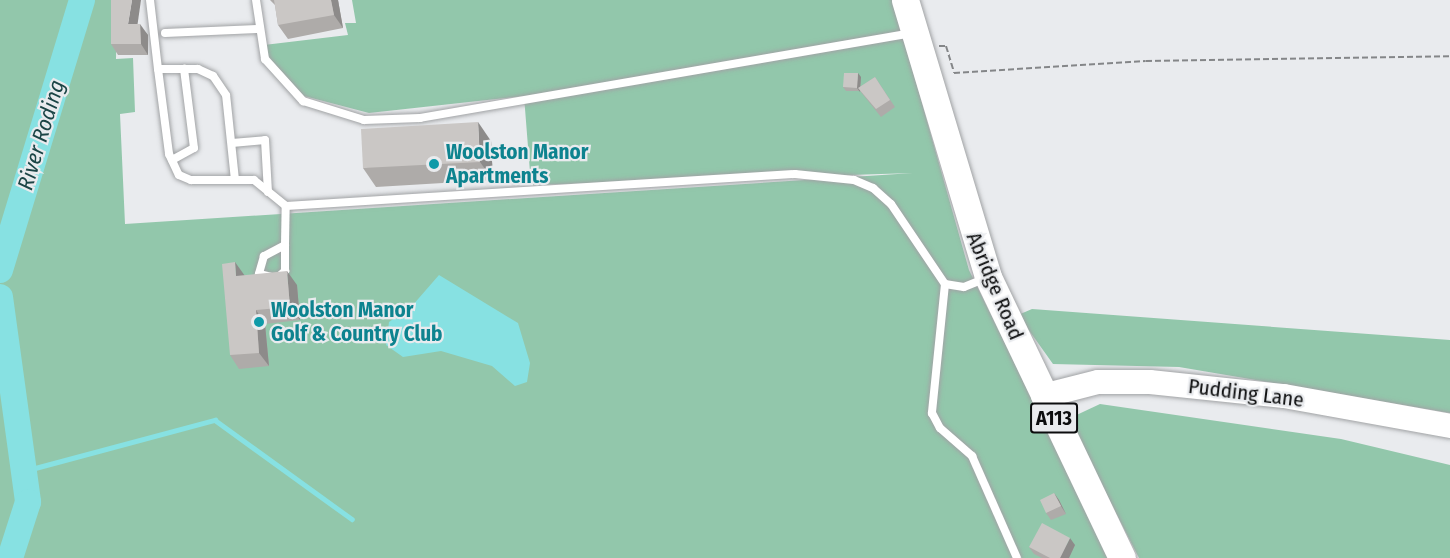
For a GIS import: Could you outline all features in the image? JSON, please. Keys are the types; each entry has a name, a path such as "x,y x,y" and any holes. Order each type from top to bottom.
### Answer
{"main road":[{"name":"Abridge Road","path":"905,0 988,277 1122,558"}],"street":[{"name":"Pudding Lane","path":"1043,396 1089,383 1150,382 1284,396 1450,426"}],"lane":[{"path":"150,0 172,160 179,175 191,180 254,180 286,206 795,174 836,177 873,188 891,204 945,284 932,413 940,428 972,456 1017,558"},
{"path":"256,0 256,29 265,59 303,101 364,120 420,118 915,38"},
{"path":"165,33 256,29"},
{"path":"158,69 207,71 226,95 235,180"},
{"path":"172,160 194,148 184,69"},
{"path":"232,143 265,140 268,192"},
{"path":"285,245 286,206"},
{"path":"945,284 964,287 988,277"}],"path":[{"path":"915,38 946,46 954,73 1146,61 1450,56"}],"green space":[{"name":"Woolston Manor Golf & Country Club","path":"0,0 117,0 116,59 133,58 135,112 120,114 125,224 913,173 531,185 524,96 369,113 304,96 269,58 264,45 348,35 345,23 356,23 352,0 893,0 969,270 1110,558 0,558"},
{"path":"1032,309 1450,340 1450,413 1179,367 1053,364 1018,315"},
{"path":"1100,404 1341,439 1450,465 1450,558 1139,558 1068,419"}],"water":[{"path":"439,275 518,323 530,363 527,382 515,386 492,366 441,351 403,357 386,345 389,322 412,306"}],"building":[{"path":"111,0 132,0 128,24 140,24 141,44 111,44"},
{"path":"274,0 331,0 334,15 278,25"},
{"path":"844,73 858,73 857,88 843,87"},
{"path":"875,77 890,100 876,109 858,88"},
{"path":"478,122 480,162 363,168 361,129"},
{"name":"Woolston Manor Golf & Country Club","path":"235,262 236,276 287,271 290,307 256,310 259,353 230,355 222,264"},
{"path":"1054,493 1061,506 1046,513 1040,500"},
{"path":"1042,523 1070,538 1060,558 1050,558 1029,547"}],"waterway":[{"name":"River Roding","path":"0,270 82,0"},
{"name":"River Roding","path":"0,297 28,502 10,558"},
{"path":"24,471 215,420 352,519"}],"place":[{"name":"Woolston Manor Apartments","path":"434,164"},
{"name":"Woolston Manor Golf & Country Club","path":"259,322"}]}
